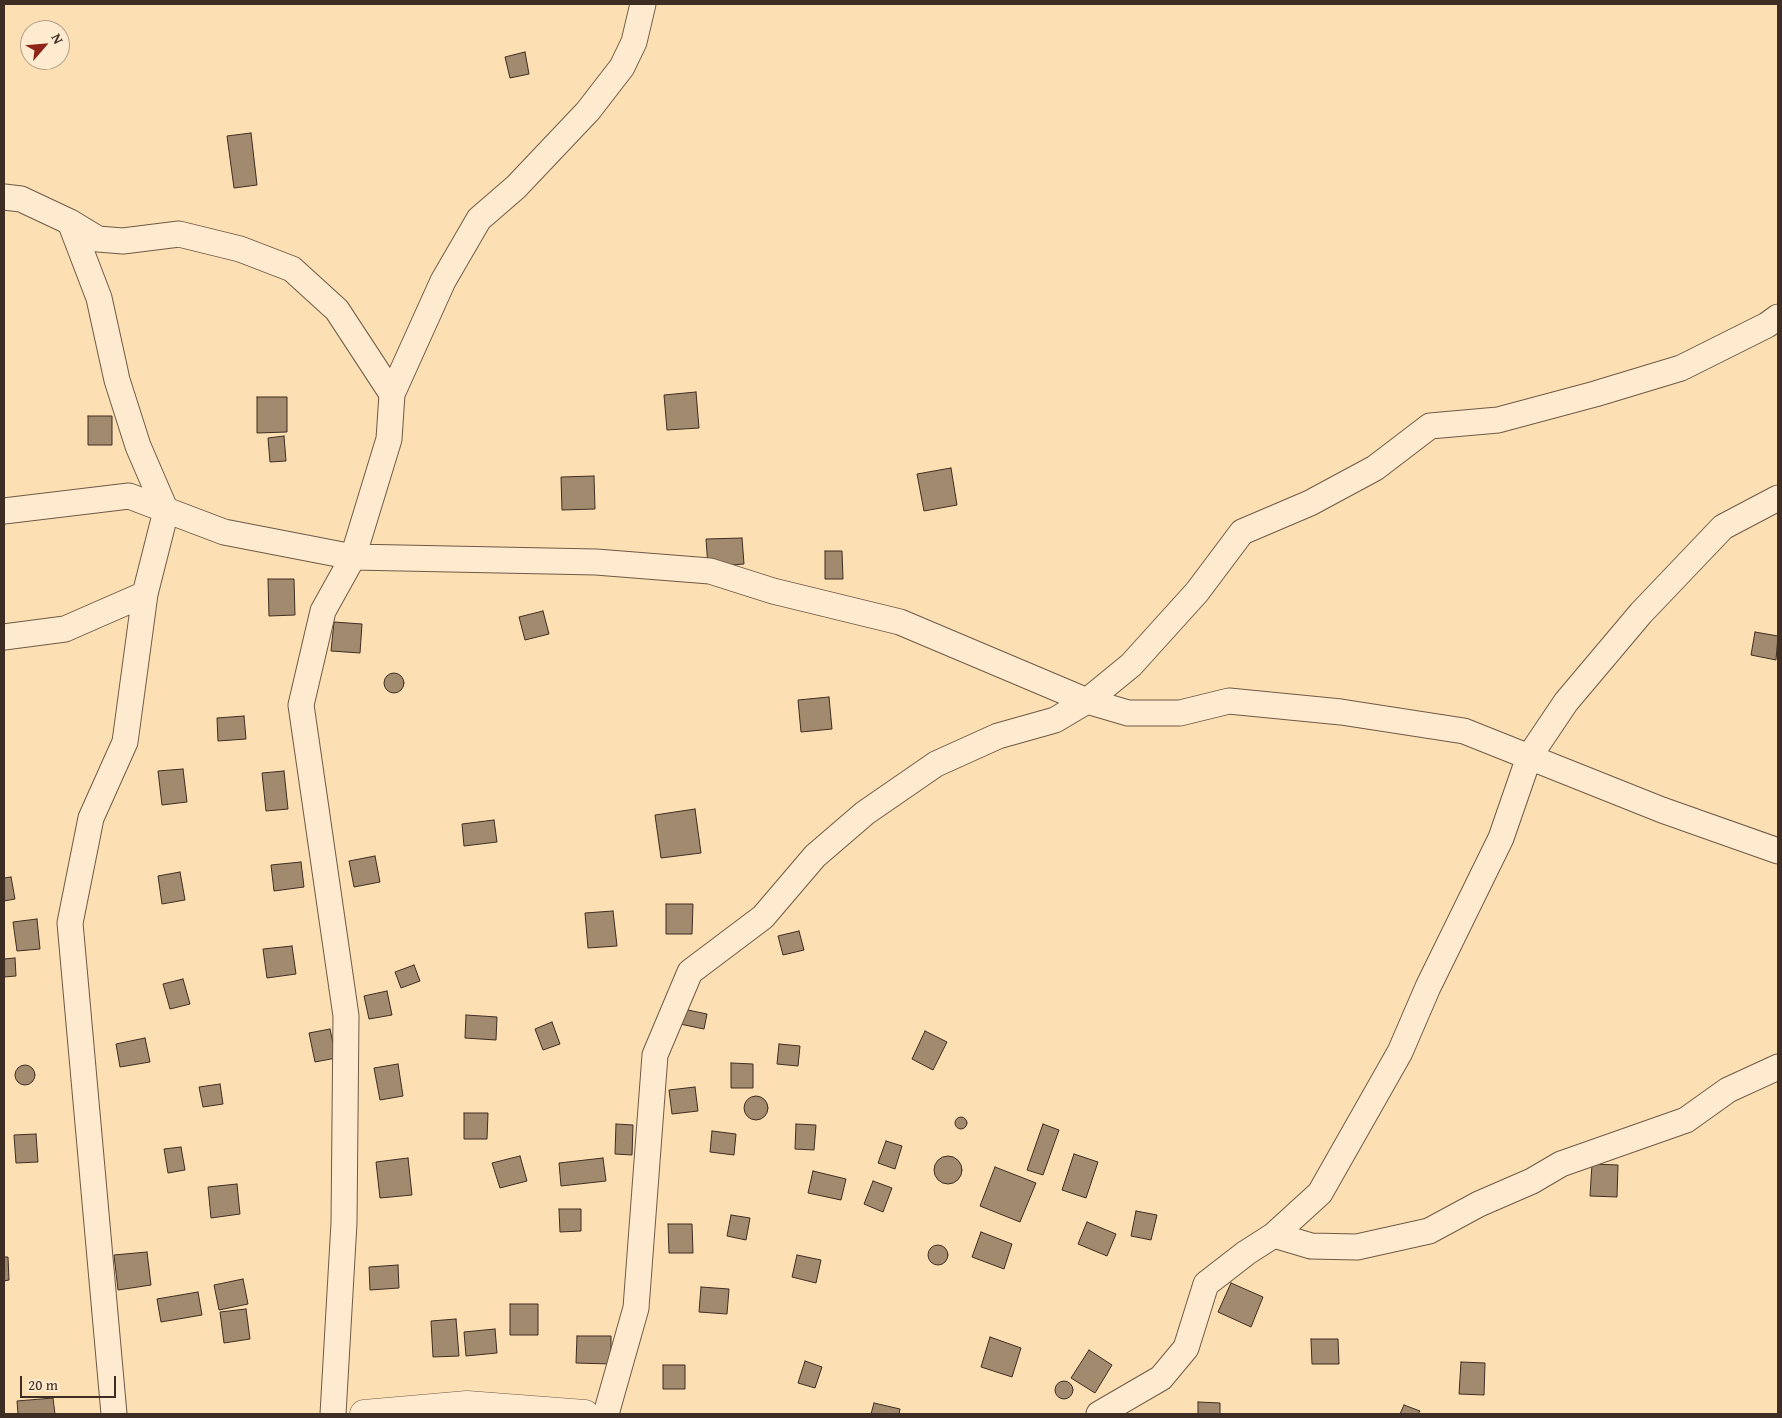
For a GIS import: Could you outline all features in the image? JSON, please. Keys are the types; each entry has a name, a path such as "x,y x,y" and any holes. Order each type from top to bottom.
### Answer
{"street":[{"path":"333,1414 344,1223 346,1016 300,705 323,611 353,556 389,439 392,394 443,281 479,219 523,180 588,111 622,68 634,42 643,4"},
{"path":"4,197 21,199 70,222 98,239 123,241 180,234 240,249 292,269 337,310 392,394"},
{"path":"70,222 100,298 117,380 138,446 166,511 145,594 125,742 91,818 70,923 114,1414"},
{"path":"606,1414 636,1308 655,1055 690,972 763,916 815,856 865,813 936,764 998,736 1055,720 1087,701 1131,665 1197,592 1242,532 1310,503 1374,468 1430,426 1498,420 1595,394 1681,368 1768,326 1778,318"},
{"path":"4,511 129,496 224,532 353,556 596,562 710,572 773,591 900,622 1087,701 1128,713 1180,713 1229,701 1341,712 1464,731 1662,810 1778,851"},
{"path":"1099,1414 1161,1378 1186,1348 1206,1284 1246,1253 1274,1235 1320,1193 1400,1052 1428,987 1501,838 1529,757 1566,702 1641,613 1723,527 1778,498"},
{"path":"4,637 65,629 145,594"},
{"path":"1274,1235 1311,1246 1357,1247 1429,1231 1479,1204 1532,1181 1562,1164 1686,1120 1728,1090 1778,1067"},
{"path":"364,1414 467,1405 585,1414"}],"building":[{"path":"525,52 529,74 510,78 505,57"},
{"path":"251,133 257,185 234,188 227,136"},
{"path":"696,392 699,428 667,430 664,395"},
{"path":"257,397 287,397 287,432 257,433"},
{"path":"88,416 112,416 112,445 88,445"},
{"path":"284,436 286,461 270,462 268,438"},
{"path":"951,468 957,505 924,511 917,474"},
{"path":"594,476 595,509 562,510 561,477"},
{"path":"742,538 744,564 708,567 706,539"},
{"path":"825,551 842,551 843,579 825,579"},
{"path":"268,579 294,579 295,615 269,616"},
{"path":"543,611 549,634 525,640 519,617"},
{"path":"334,622 362,624 360,653 331,651"},
{"path":"1755,632 1778,636 1776,660 1751,655"},
{"path":"394,673 401,676 404,683 401,690 394,693 387,690 384,683 387,676"},
{"path":"829,697 832,729 801,732 798,700"},
{"path":"244,716 246,739 218,741 217,718"},
{"path":"183,769 187,802 162,805 158,771"},
{"path":"284,771 288,809 266,811 262,773"},
{"path":"695,809 701,853 661,858 655,815"},
{"path":"494,820 497,842 464,846 462,824"},
{"path":"375,856 380,882 354,887 349,861"},
{"path":"301,862 304,887 274,891 271,865"},
{"path":"180,872 185,900 162,904 158,876"},
{"path":"11,877 15,899 4,901 4,878"},
{"path":"666,904 693,904 692,934 666,934"},
{"path":"613,911 617,946 588,948 585,913"},
{"path":"37,919 40,949 17,951 13,922"},
{"path":"799,931 804,950 783,955 778,936"},
{"path":"292,946 296,974 267,978 263,949"},
{"path":"15,958 16,976 4,977 4,959"},
{"path":"414,965 420,981 401,988 395,972"},
{"path":"183,979 190,1004 170,1009 163,984"},
{"path":"387,991 392,1015 369,1019 364,996"},
{"path":"683,1009 707,1014 704,1029 680,1024"},
{"path":"466,1015 497,1017 496,1040 465,1038"},
{"path":"552,1022 560,1044 543,1050 535,1029"},
{"path":"330,1029 336,1058 315,1062 309,1033"},
{"path":"925,1031 947,1042 933,1070 912,1059"},
{"path":"145,1038 150,1062 120,1067 116,1044"},
{"path":"779,1044 800,1046 798,1066 777,1064"},
{"path":"731,1063 753,1064 753,1088 731,1088"},
{"path":"398,1064 403,1096 380,1100 374,1068"},
{"path":"25,1065 32,1068 35,1075 32,1082 25,1085 18,1082 15,1075 18,1068"},
{"path":"220,1084 223,1104 203,1107 199,1087"},
{"path":"695,1087 698,1111 672,1114 669,1090"},
{"path":"756,1096 765,1099 768,1108 765,1117 756,1120 747,1117 744,1108 747,1099"},
{"path":"464,1113 488,1113 487,1139 464,1139"},
{"path":"963,1117 966,1118 966,1128 959,1129 956,1128 955,1121 956,1118"},
{"path":"616,1124 633,1125 632,1155 615,1154"},
{"path":"796,1124 816,1125 814,1150 795,1149"},
{"path":"1043,1124 1059,1130 1043,1175 1027,1170"},
{"path":"712,1131 736,1134 734,1155 710,1152"},
{"path":"36,1134 38,1162 16,1163 14,1135"},
{"path":"886,1141 902,1146 895,1169 878,1163"},
{"path":"181,1147 185,1170 168,1173 164,1149"},
{"path":"1074,1154 1098,1162 1086,1198 1062,1190"},
{"path":"520,1156 527,1181 500,1188 492,1163"},
{"path":"948,1156 958,1160 962,1170 958,1180 948,1184 938,1180 934,1170 938,1160"},
{"path":"408,1158 412,1195 380,1198 376,1162"},
{"path":"603,1158 606,1181 561,1186 559,1163"},
{"path":"1592,1164 1618,1165 1617,1197 1590,1196"},
{"path":"995,1167 1036,1183 1020,1222 980,1206"},
{"path":"813,1171 846,1179 841,1200 808,1193"},
{"path":"873,1181 892,1188 883,1212 864,1204"},
{"path":"237,1184 240,1214 211,1218 208,1187"},
{"path":"559,1209 581,1209 581,1231 560,1232"},
{"path":"1136,1211 1157,1215 1151,1240 1131,1236"},
{"path":"731,1215 750,1218 746,1240 727,1236"},
{"path":"1087,1222 1116,1234 1107,1256 1078,1244"},
{"path":"668,1224 692,1224 693,1253 669,1253"},
{"path":"981,1232 1012,1244 1004,1269 972,1257"},
{"path":"938,1245 945,1248 948,1255 945,1262 938,1265 931,1262 928,1255 931,1248"},
{"path":"147,1252 151,1285 118,1290 114,1255"},
{"path":"797,1255 821,1260 816,1283 792,1277"},
{"path":"4,1257 8,1257 9,1280 4,1281"},
{"path":"398,1265 399,1288 370,1290 369,1267"},
{"path":"243,1279 248,1304 219,1310 214,1285"},
{"path":"1231,1283 1263,1297 1251,1327 1218,1312"},
{"path":"701,1287 729,1289 727,1314 699,1312"},
{"path":"198,1292 202,1315 161,1322 157,1299"},
{"path":"510,1304 538,1304 538,1335 510,1335"},
{"path":"246,1309 250,1339 224,1343 220,1312"},
{"path":"456,1319 459,1356 433,1357 431,1321"},
{"path":"495,1329 497,1353 466,1356 464,1332"},
{"path":"577,1336 611,1336 611,1364 576,1363"},
{"path":"990,1337 1021,1348 1012,1377 981,1367"},
{"path":"1311,1339 1338,1339 1339,1364 1312,1364"},
{"path":"1089,1350 1112,1365 1095,1393 1071,1378"},
{"path":"805,1361 822,1367 815,1388 798,1383"},
{"path":"1461,1362 1485,1363 1484,1395 1459,1394"},
{"path":"663,1365 685,1365 685,1389 663,1389"},
{"path":"1060,1381 1068,1381 1073,1386 1071,1397 1060,1399 1055,1394 1055,1386"},
{"path":"53,1398 55,1414 18,1414 17,1401"},
{"path":"1198,1402 1220,1403 1220,1414 1198,1414"},
{"path":"874,1403 900,1409 899,1414 871,1414"},
{"path":"1404,1405 1420,1411 1418,1414 1400,1414"}]}
